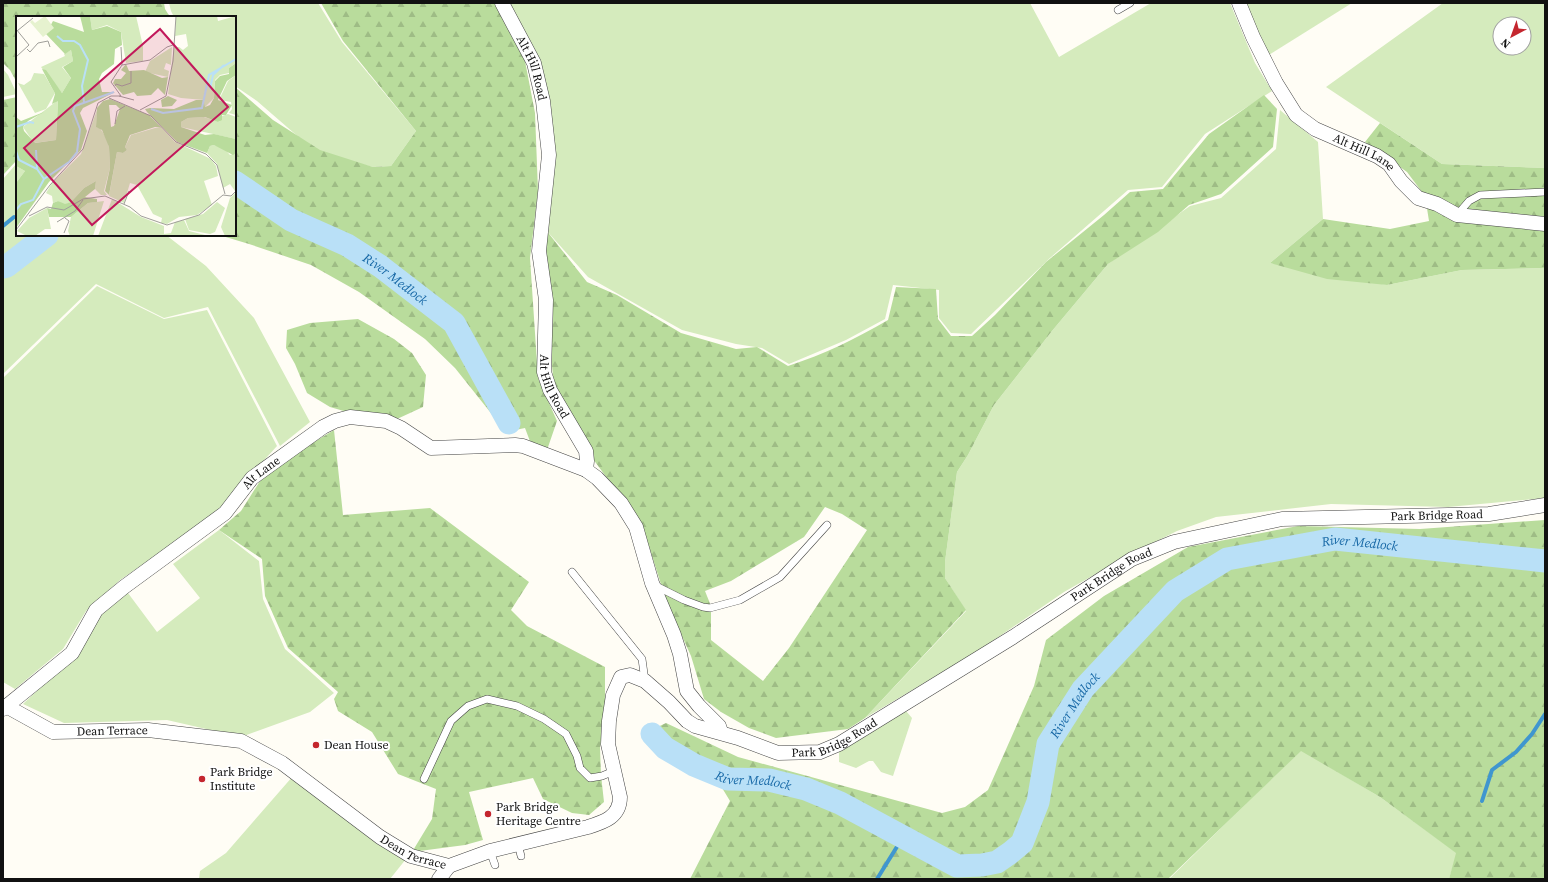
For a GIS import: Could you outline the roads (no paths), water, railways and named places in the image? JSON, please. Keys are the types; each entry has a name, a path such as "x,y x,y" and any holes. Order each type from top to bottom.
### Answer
{"street":[{"name":"Alt Hill Road","path":"502,3 534,63 543,101 549,155 539,251 546,300 544,372 550,390 586,451 586,470"},
{"name":"Alt Hill Lane","path":"1239,3 1269,71 1296,115 1315,129 1377,156 1389,164 1401,181 1418,198 1437,204 1456,215 1545,224"},
{"name":"Alt Lane","path":"4,707 72,653 96,610 124,587 225,513 252,478 323,427 335,421 350,417 386,421 400,428 430,448 487,447 507,445 523,446 586,470"},
{"path":"586,470 597,478 629,514 636,528 652,583 674,635 680,654 686,690 699,706 719,726 721,732"},
{"name":"Park Bridge Road","path":"721,732 778,753 820,752 838,744 1000,645 1132,559 1174,542 1282,519 1489,514 1545,505"},
{"name":"Dean Terrace","path":"4,707 53,732 148,730 241,741 282,763 380,836 411,856 449,866 490,851 519,850 603,822 613,817 620,804 619,790 608,744 609,721 613,695 621,677 630,675 645,681 669,702 687,721 695,726 721,732"},
{"path":"440,879 449,866"}],"lane":[{"path":"1118,10 1130,3"},
{"path":"1456,215 1469,201 1480,195 1545,192"},
{"path":"652,583 684,600 703,607 710,608 740,600 780,577 827,525"},
{"path":"572,572 642,659 645,681"},
{"path":"424,779 451,721 468,706 487,699 517,706 544,719 566,734 577,756 580,768 590,778 602,776 614,771"},
{"path":"490,851 495,865"}],"waterway":[{"name":"River Medlock","path":"236,183 291,220 347,245 380,266 454,323 509,423"},
{"path":"3,226 14,217"},
{"name":"River Medlock","path":"3,267 7,266 46,236"},
{"name":"River Medlock","path":"652,734 665,748 694,765 728,779 769,780 806,789 840,803 957,866 982,865 997,862 1022,843 1038,802 1048,744 1083,689 1175,591 1227,559 1335,539 1545,561"},
{"path":"1482,801 1492,770 1516,752 1532,734 1545,714"},
{"path":"877,879 903,837"}],"place":[{"name":"Dean House","path":"316,745"},
{"name":"Park Bridge Institute","path":"202,779"},
{"name":"Park Bridge Heritage Centre","path":"488,814"}]}
